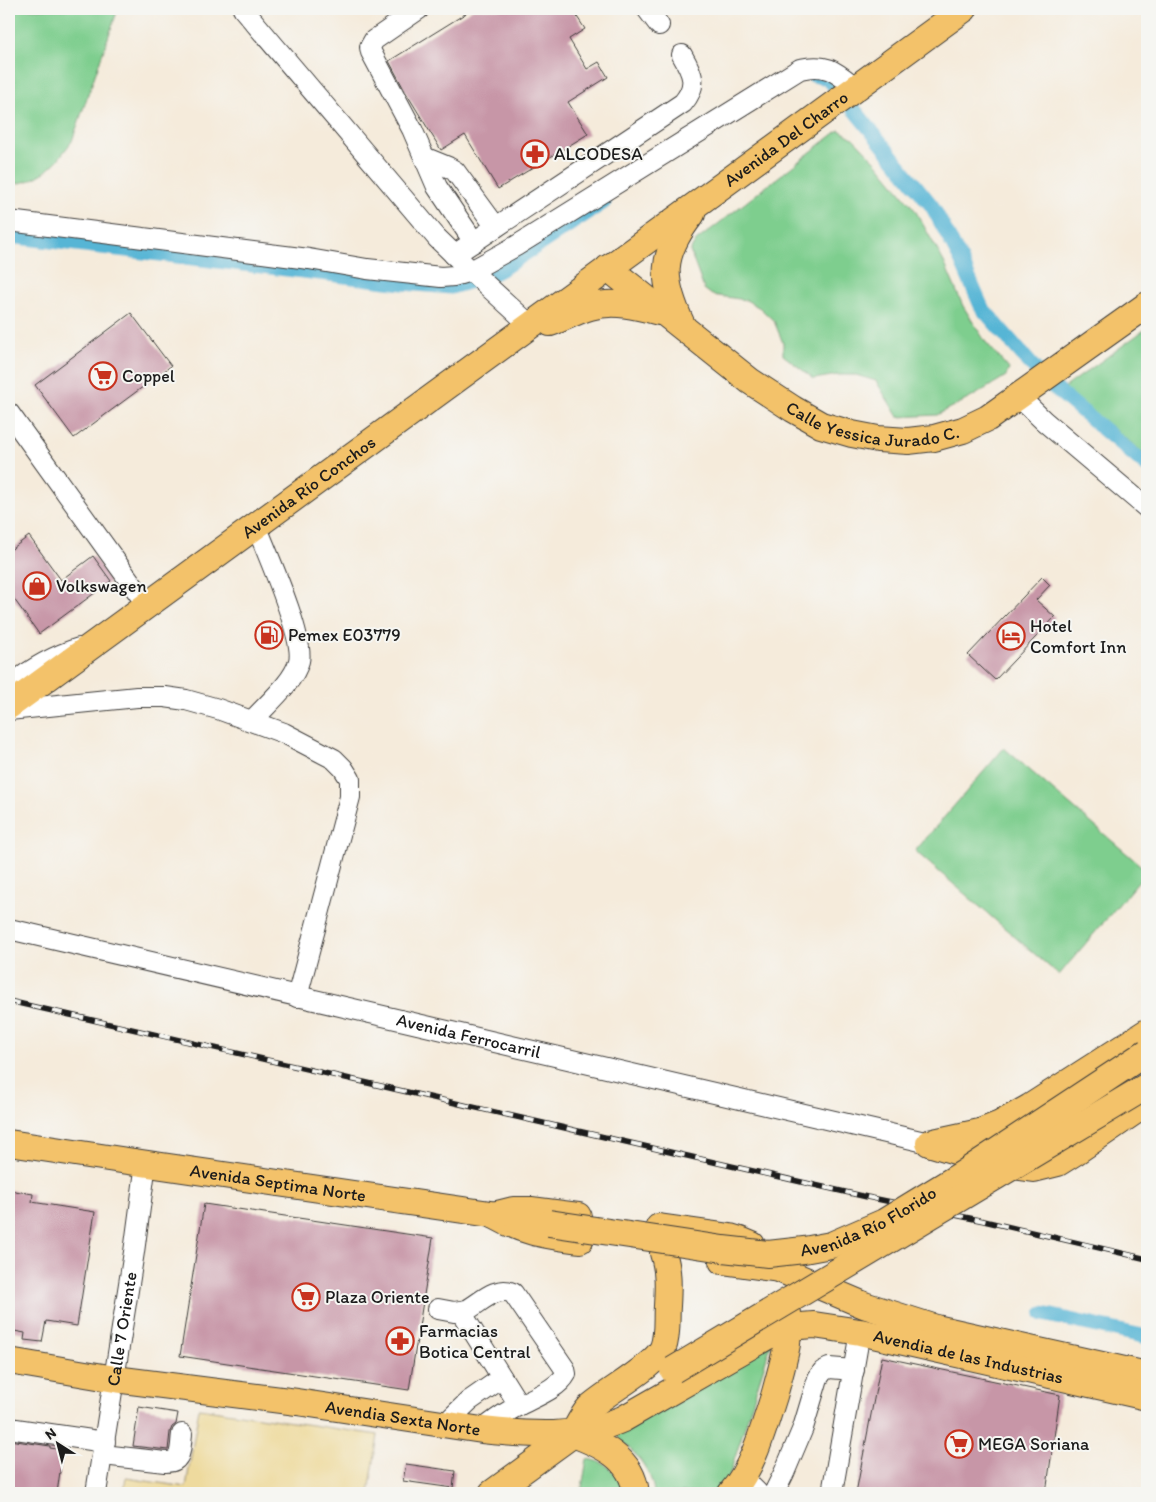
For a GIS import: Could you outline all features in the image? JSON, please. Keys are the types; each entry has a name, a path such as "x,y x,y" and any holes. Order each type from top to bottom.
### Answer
{"main road":[{"name":"Avenida Del Charro","path":"608,268 964,9"},
{"path":"521,331 600,304 627,305 674,321 673,305 666,272 669,251 681,227 704,199"},
{"name":"Calle Yessica Jurado C.","path":"608,268 750,381 792,410 821,424 852,434 878,439 908,441 934,438 963,430 988,418 1147,305"},
{"name":"Avenida Río Conchos","path":"9,706 608,268"},
{"path":"929,1143 980,1132 1000,1124 1030,1107 1147,1032"},
{"name":"Avenida Río Florido","path":"549,1223 768,1254 830,1245 884,1222 964,1173 1147,1052"},
{"name":"Avenida Río Florido","path":"573,1434 673,1370 1147,1086"},
{"path":"929,1143 999,1164 1034,1169 1058,1163 1147,1104"},
{"path":"1030,1107 1024,1128 1027,1140 1031,1146 1047,1152 1074,1153"},
{"name":"Avenida Septima Norte","path":"9,1142 549,1223"},
{"path":"493,1215 513,1210 531,1210 730,1237 749,1243 779,1269 786,1299 788,1327 783,1364 744,1488"},
{"path":"493,1215 530,1232 779,1269"},
{"path":"573,1434 580,1420 589,1409 643,1368 658,1355 662,1348 666,1337 668,1294 667,1268 663,1253"},
{"name":"Avendia de las Industrias","path":"779,1269 879,1310 936,1328 1147,1375"},
{"name":"Avendia de las Industrias","path":"788,1327 814,1325 860,1332 1147,1397"},
{"path":"492,1493 573,1434 601,1428 623,1419 762,1339 788,1327"},
{"name":"Avendia Sexta Norte","path":"9,1361 115,1379 297,1402 482,1430 573,1434"},
{"path":"573,1434 597,1443 621,1460 635,1485 636,1493"}],"street":[{"path":"243,9 412,208 454,255 476,276 521,331"},
{"path":"419,9 374,40 370,47 373,58 412,129 441,193 474,242"},
{"path":"646,9 659,25"},
{"path":"454,255 683,103 690,94 692,74 682,55"},
{"path":"9,221 309,259 425,276 476,276 516,246 800,69 821,66 842,76 856,88"},
{"path":"426,158 455,171 496,227"},
{"path":"1036,384 1044,421 1147,508"},
{"path":"9,413 147,605"},
{"path":"252,721 289,681 299,661 300,653 287,604 256,525"},
{"path":"9,686 33,668 51,658 93,644"},
{"path":"9,710 137,697 165,697 186,700 210,706 284,733 334,759 350,779 350,797 297,997"},
{"name":"Avenida Ferrocarril","path":"9,929 929,1143"},
{"name":"Calle 7 Oriente","path":"96,1493 115,1379 146,1163"},
{"path":"438,1309 461,1312 496,1292 508,1291 513,1293 563,1365 566,1374 564,1378 482,1430"},
{"path":"461,1312 519,1405"},
{"path":"832,1493 860,1332"},
{"path":"774,1493 803,1428 820,1374 829,1368 854,1370"},
{"path":"445,1424 469,1401 502,1378"},
{"path":"9,1428 165,1462 178,1459 182,1434"}],"green space":[{"path":"9,9 118,9 72,141 57,161 45,172 31,180 9,186"},
{"path":"839,130 853,138 877,163 915,210 944,262 963,306 985,341 1009,369 1006,376 972,397 937,415 898,417 876,381 856,375 838,375 814,379 783,355 783,343 774,321 760,308 746,300 712,295 704,289 690,251 696,241"},
{"path":"1147,328 1147,456 1064,388"},
{"path":"1004,748 1147,871 1059,975 915,851"},
{"path":"772,1341 727,1483 719,1493 654,1493 652,1481 644,1465 621,1441 616,1433"},
{"path":"587,1459 607,1466 616,1475 624,1493 581,1493"}],"sand":[{"path":"199,1408 378,1435 369,1493 123,1493 126,1478 186,1487"}],"building":[{"name":"ALCODESA","path":"473,9 572,9 585,29 569,39 587,69 599,62 608,77 568,102 588,134 498,189 465,135 441,150 389,61"},
{"name":"Coppel","path":"131,313 171,366 74,438 35,385"},
{"name":"Volkswagen","path":"29,536 61,580 93,556 111,581 39,634 9,592 9,551"},
{"name":"Hotel Comfort Inn","path":"1042,577 1050,585 1036,600 1055,617 995,680 968,655"},
{"path":"9,1190 33,1194 32,1202 95,1212 77,1326 46,1321 42,1342 24,1340 25,1333 9,1330"},
{"name":"Plaza Oriente","path":"204,1204 433,1238 409,1390 180,1356"},
{"name":"MEGA Soriana","path":"882,1357 1060,1395 1046,1493 856,1493"},
{"path":"139,1407 178,1413 176,1424 170,1432 168,1450 133,1446"},
{"path":"9,1440 50,1446 50,1448 63,1450 57,1493 9,1493"},
{"path":"406,1464 455,1471 453,1488 403,1481"}],"waterway":[{"path":"813,75 827,78 835,86"},
{"path":"852,107 932,206 961,260 982,308 1051,385 1147,466"},
{"path":"9,236 403,283 451,287 488,276 503,268 604,202"},
{"path":"1043,1314 1147,1337"}],"railway":[{"path":"9,1001 1147,1259"}],"place":[{"name":"ALCODESA","path":"535,154"},
{"name":"Coppel","path":"103,376"},
{"name":"Volkswagen","path":"37,586"},
{"name":"Pemex E03779","path":"269,635"},
{"name":"Hotel Comfort Inn","path":"1011,636"},
{"name":"Plaza Oriente","path":"306,1297"},
{"name":"Farmacias Botica Central","path":"400,1341"},
{"name":"MEGA Soriana","path":"959,1444"}]}
